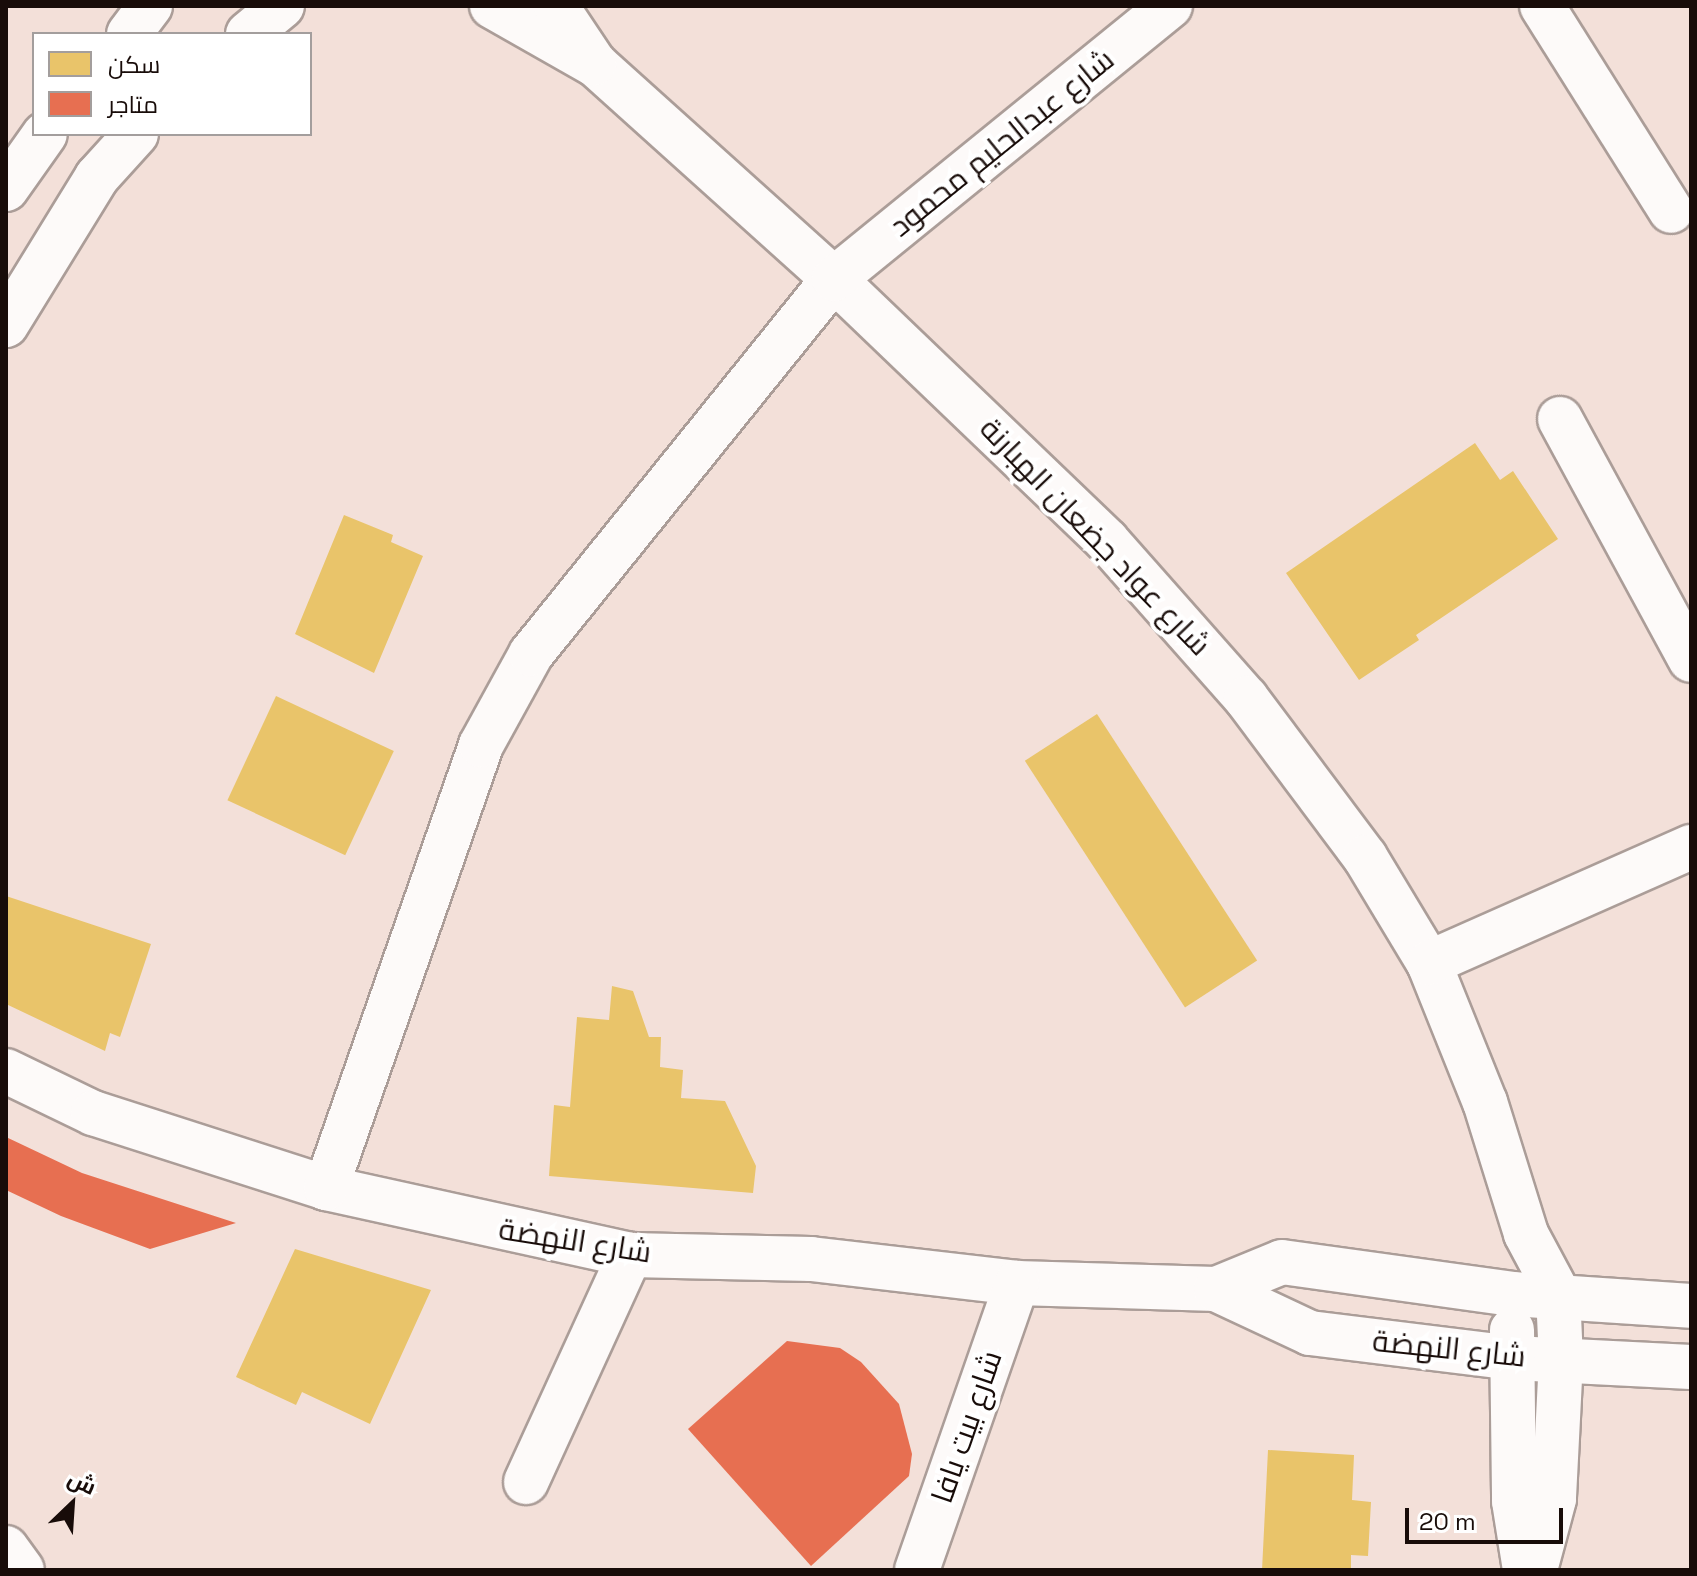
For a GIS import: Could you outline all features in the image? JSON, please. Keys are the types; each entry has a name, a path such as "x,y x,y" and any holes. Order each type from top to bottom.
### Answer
{"street":[{"path":"130,32 150,6"},
{"path":"250,32 282,6"},
{"name":"شارع عواد جضعان الهبارنة","path":"492,6 596,65 834,279 1107,541 1193,634 1365,857 1429,963 1485,1102 1526,1234 1558,1294 1561,1359 1554,1499 1535,1570"},
{"name":"شارع عواد جضعان الهبارنة","path":"556,6 596,65"},
{"name":"شارع عبدالحليم محمود","path":"326,1188 481,745 504,696 531,654 834,279 1170,6"},
{"path":"1542,6 1671,211"},
{"path":"6,189 44,136"},
{"path":"6,325 97,177 134,136"},
{"path":"1560,419 1691,660"},
{"path":"1429,963 1691,847"},
{"name":"شارع النهضة","path":"6,1071 93,1113 326,1188 630,1255 811,1259 1017,1283 1216,1289 1310,1333 1513,1358 1691,1367"},
{"path":"1525,1570 1514,1501 1512,1294 1526,1234"},
{"path":"526,1482 630,1255"},
{"name":"شارع النهضة","path":"1216,1289 1282,1262 1512,1294 1558,1294 1691,1306"},
{"name":"شارع بيت يافا","path":"917,1570 1017,1283"},
{"path":"6,1548 22,1570"}],"building: سكن":[{"path":"1475,443 1500,480 1513,471 1558,539 1416,635 1419,640 1359,680 1286,573"},
{"path":"344,515 393,535 391,542 423,556 374,673 295,634"},
{"path":"276,696 394,751 345,855 227,800"},
{"path":"1097,714 1257,961 1185,1007 1025,761"},
{"path":"6,896 151,944 120,1037 110,1033 105,1051 6,1004"},
{"path":"612,986 633,991 649,1037 661,1037 660,1067 683,1070 681,1098 725,1101 756,1166 753,1193 549,1176 554,1105 570,1107 577,1017 609,1020"},
{"path":"295,1249 431,1290 370,1424 302,1392 296,1405 236,1377"},
{"path":"1268,1450 1354,1455 1352,1500 1371,1502 1368,1556 1351,1555 1351,1570 1262,1570"}],"building: متاجر":[{"path":"6,1137 82,1173 236,1223 150,1249 61,1216 6,1190"},
{"path":"787,1341 840,1348 861,1362 899,1404 912,1454 909,1476 811,1566 688,1429"}]}
